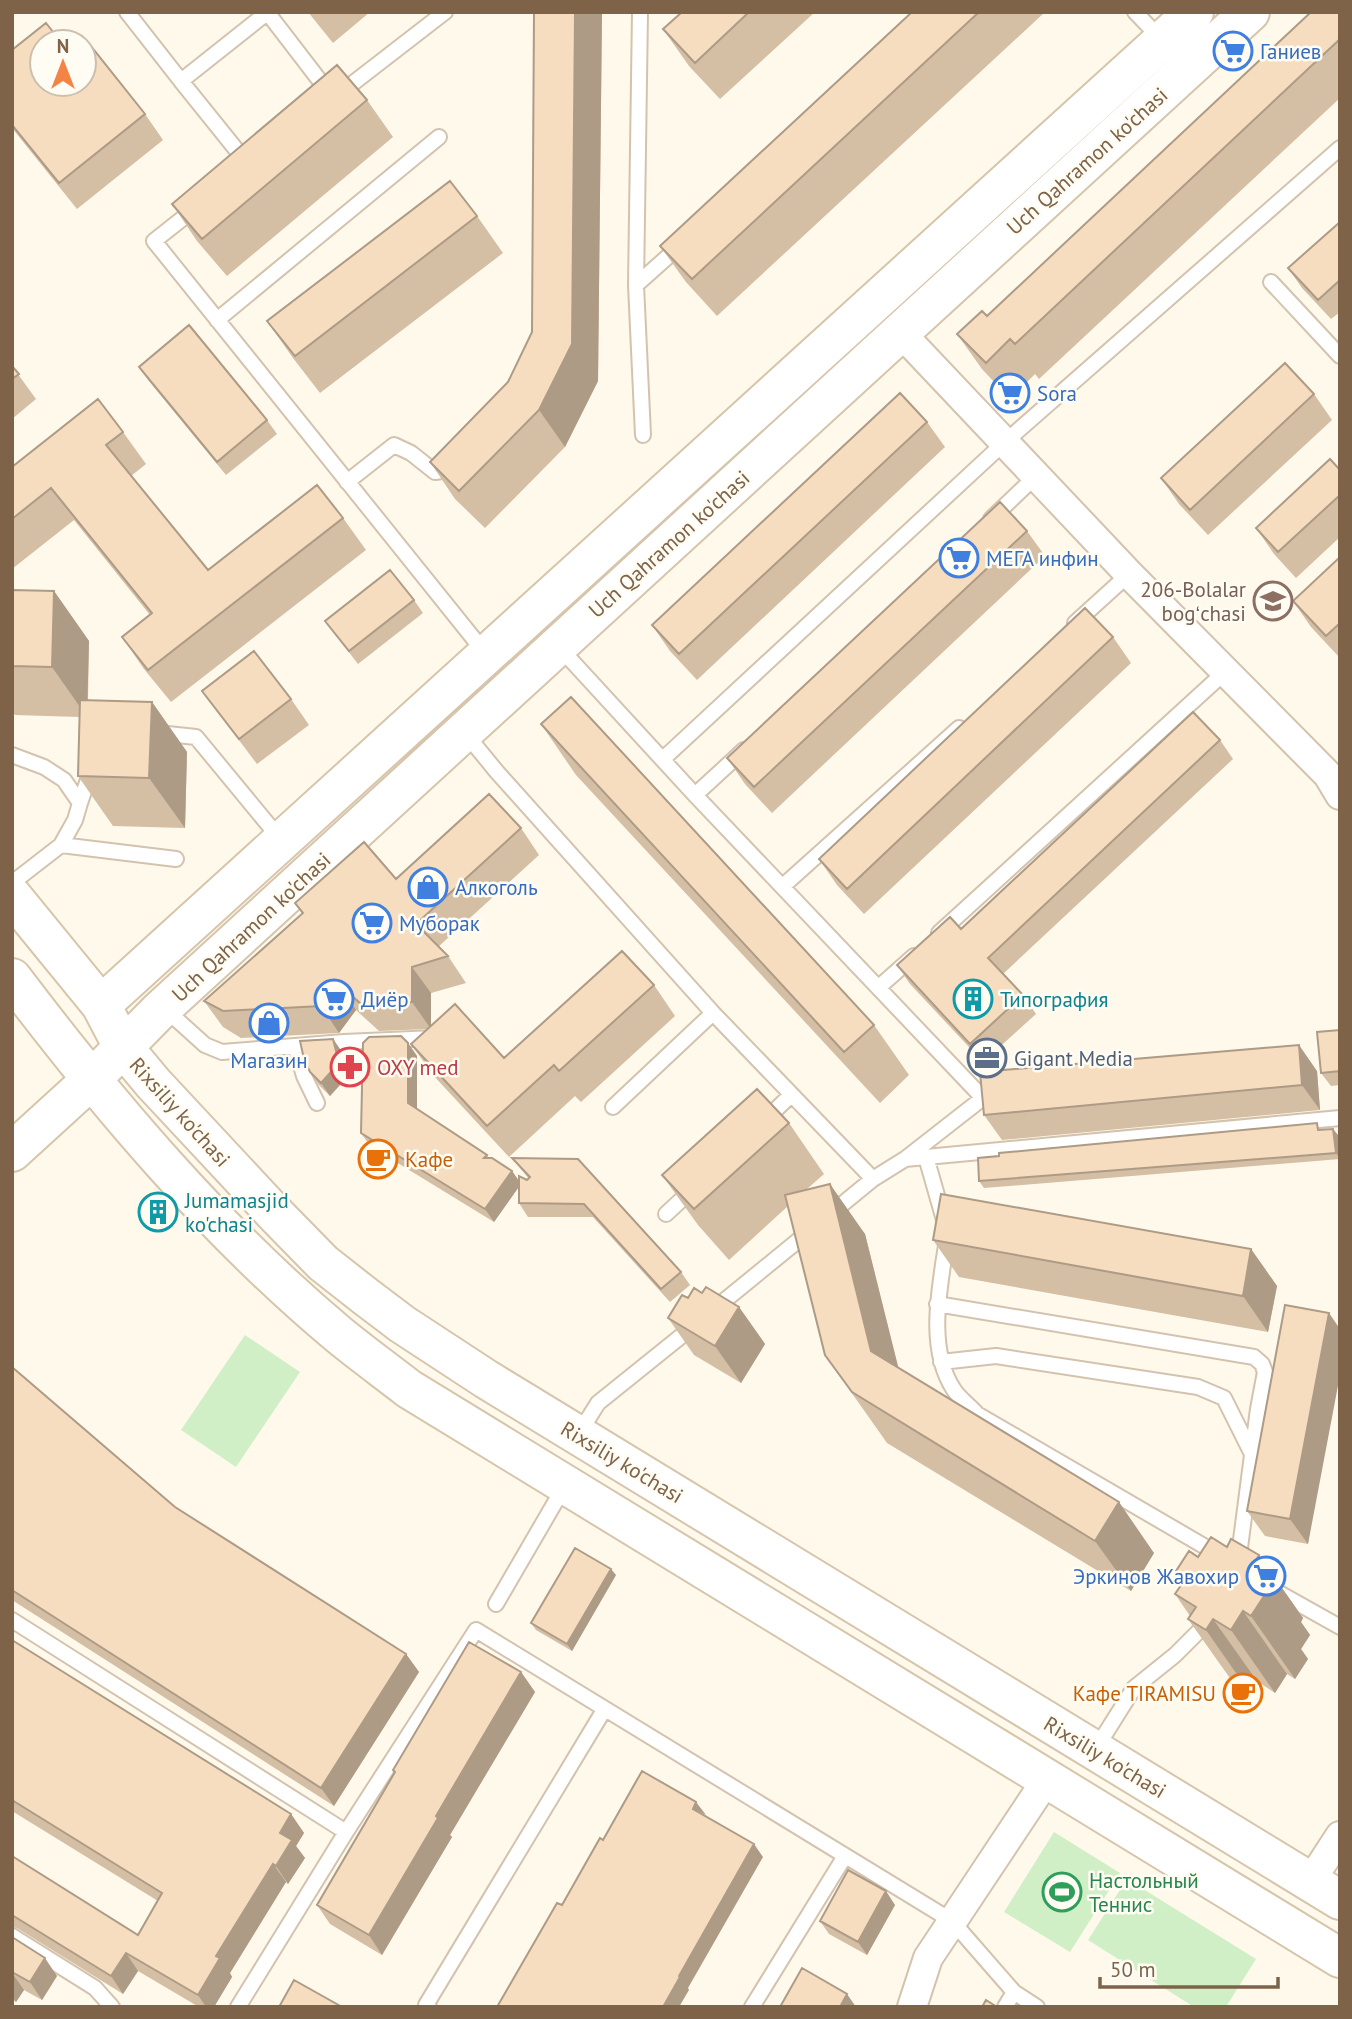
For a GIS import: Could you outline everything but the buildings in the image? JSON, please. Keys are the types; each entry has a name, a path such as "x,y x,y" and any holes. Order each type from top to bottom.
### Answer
{"main road":[{"name":"Uch Qahramon ko'chasi","path":"101,1005 1194,12"},
{"name":"Uch Qahramon ko'chasi","path":"12,1152 92,1079 163,1007 1250,12"},
{"path":"637,519 663,550"},
{"name":"Rixsiliy ko'chasi","path":"12,896 101,1005 123,1047 153,1083 323,1263 402,1324 578,1435 1325,1891"},
{"name":"Rixsiliy ko'chasi","path":"12,978 92,1079 187,1188 265,1268 338,1334 409,1389 1340,1958"},
{"path":"92,1079 101,1005"},
{"path":"447,1412 440,1395 445,1379 456,1370 473,1370"}],"street":[{"path":"900,332 1129,574 1328,775 1340,795"},
{"path":"912,2007 928,1958 1047,1779"},
{"path":"1325,1891 1340,1836"}],"lane":[{"path":"127,12 249,166"},
{"path":"181,81 267,12 328,103 445,12"},
{"path":"640,12 636,285 643,435"},
{"path":"1135,12 1163,41"},
{"path":"217,320 439,137"},
{"path":"663,759 1005,442 1340,148"},
{"path":"206,199 154,241 487,655"},
{"path":"636,285 696,231"},
{"path":"1271,282 1340,356"},
{"path":"347,482 394,445 411,453 435,472 454,470 462,459"},
{"path":"976,533 1036,477"},
{"path":"1068,629 1129,574"},
{"path":"558,645 695,795 983,1098 905,1159 873,1179 598,1404 578,1435"},
{"path":"879,988 1225,672"},
{"path":"783,887 966,721"},
{"path":"464,731 497,772 713,1013 873,1179"},
{"path":"140,734 152,732 196,737 282,841"},
{"path":"695,795 755,739"},
{"path":"12,883 61,845 75,820 99,750"},
{"path":"12,755 44,767 64,780 80,803"},
{"path":"61,845 176,859"},
{"path":"163,1007 205,1045 222,1052 435,1038"},
{"path":"613,1107 713,1013"},
{"path":"295,1046 304,1076 317,1103"},
{"path":"753,1132 791,1095"},
{"path":"905,1159 1340,1118"},
{"path":"926,1157 948,1233 937,1304 941,1362 954,1390 977,1414 1235,1572 1239,1571 1340,1627"},
{"path":"666,1214 705,1178"},
{"path":"937,1304 1254,1357 1262,1364 1265,1372 1235,1572"},
{"path":"941,1362 996,1356 1198,1387 1224,1398 1252,1454"},
{"path":"496,1604 565,1485"},
{"path":"1095,1751 1134,1688 1209,1623 1214,1611"},
{"path":"12,1620 346,1832"},
{"path":"238,2007 476,1630 952,1921 1014,1992 1037,2007"},
{"path":"429,2007 426,2005 604,1710"},
{"path":"752,2007 845,1856"},
{"path":"12,1936 96,1988 112,2007"},
{"path":"1004,2007 1014,1992"}],"green space":[{"path":"245,1335 300,1372 236,1467 181,1430"},
{"name":"Настольный Теннис","path":"1054,1832 1120,1873 1070,1952 1004,1912"},
{"path":"1127,1879 1256,1959 1226,2007 1194,2007 1088,1940"}],"place":[{"name":"Ганиев","path":"1233,51"},
{"name":"Sora","path":"1010,393"},
{"name":"МЕГА инфин","path":"959,558"},
{"name":"206-Bolalar bogʻchasi","path":"1273,601"},
{"name":"Алкоголь","path":"428,887"},
{"name":"Муборак","path":"372,923"},
{"name":"Диёр","path":"334,999"},
{"name":"Типография","path":"973,999"},
{"name":"Магазин","path":"269,1023"},
{"name":"Gigant Media","path":"987,1058"},
{"name":"OXY med","path":"350,1067"},
{"name":"Кафе","path":"378,1159"},
{"name":"Jumamasjid ko'chasi","path":"158,1212"},
{"name":"Эркинов Жавохир","path":"1266,1576"},
{"name":"Кафе TIRAMISU","path":"1243,1693"},
{"name":"Настольный Теннис","path":"1062,1892"}]}
